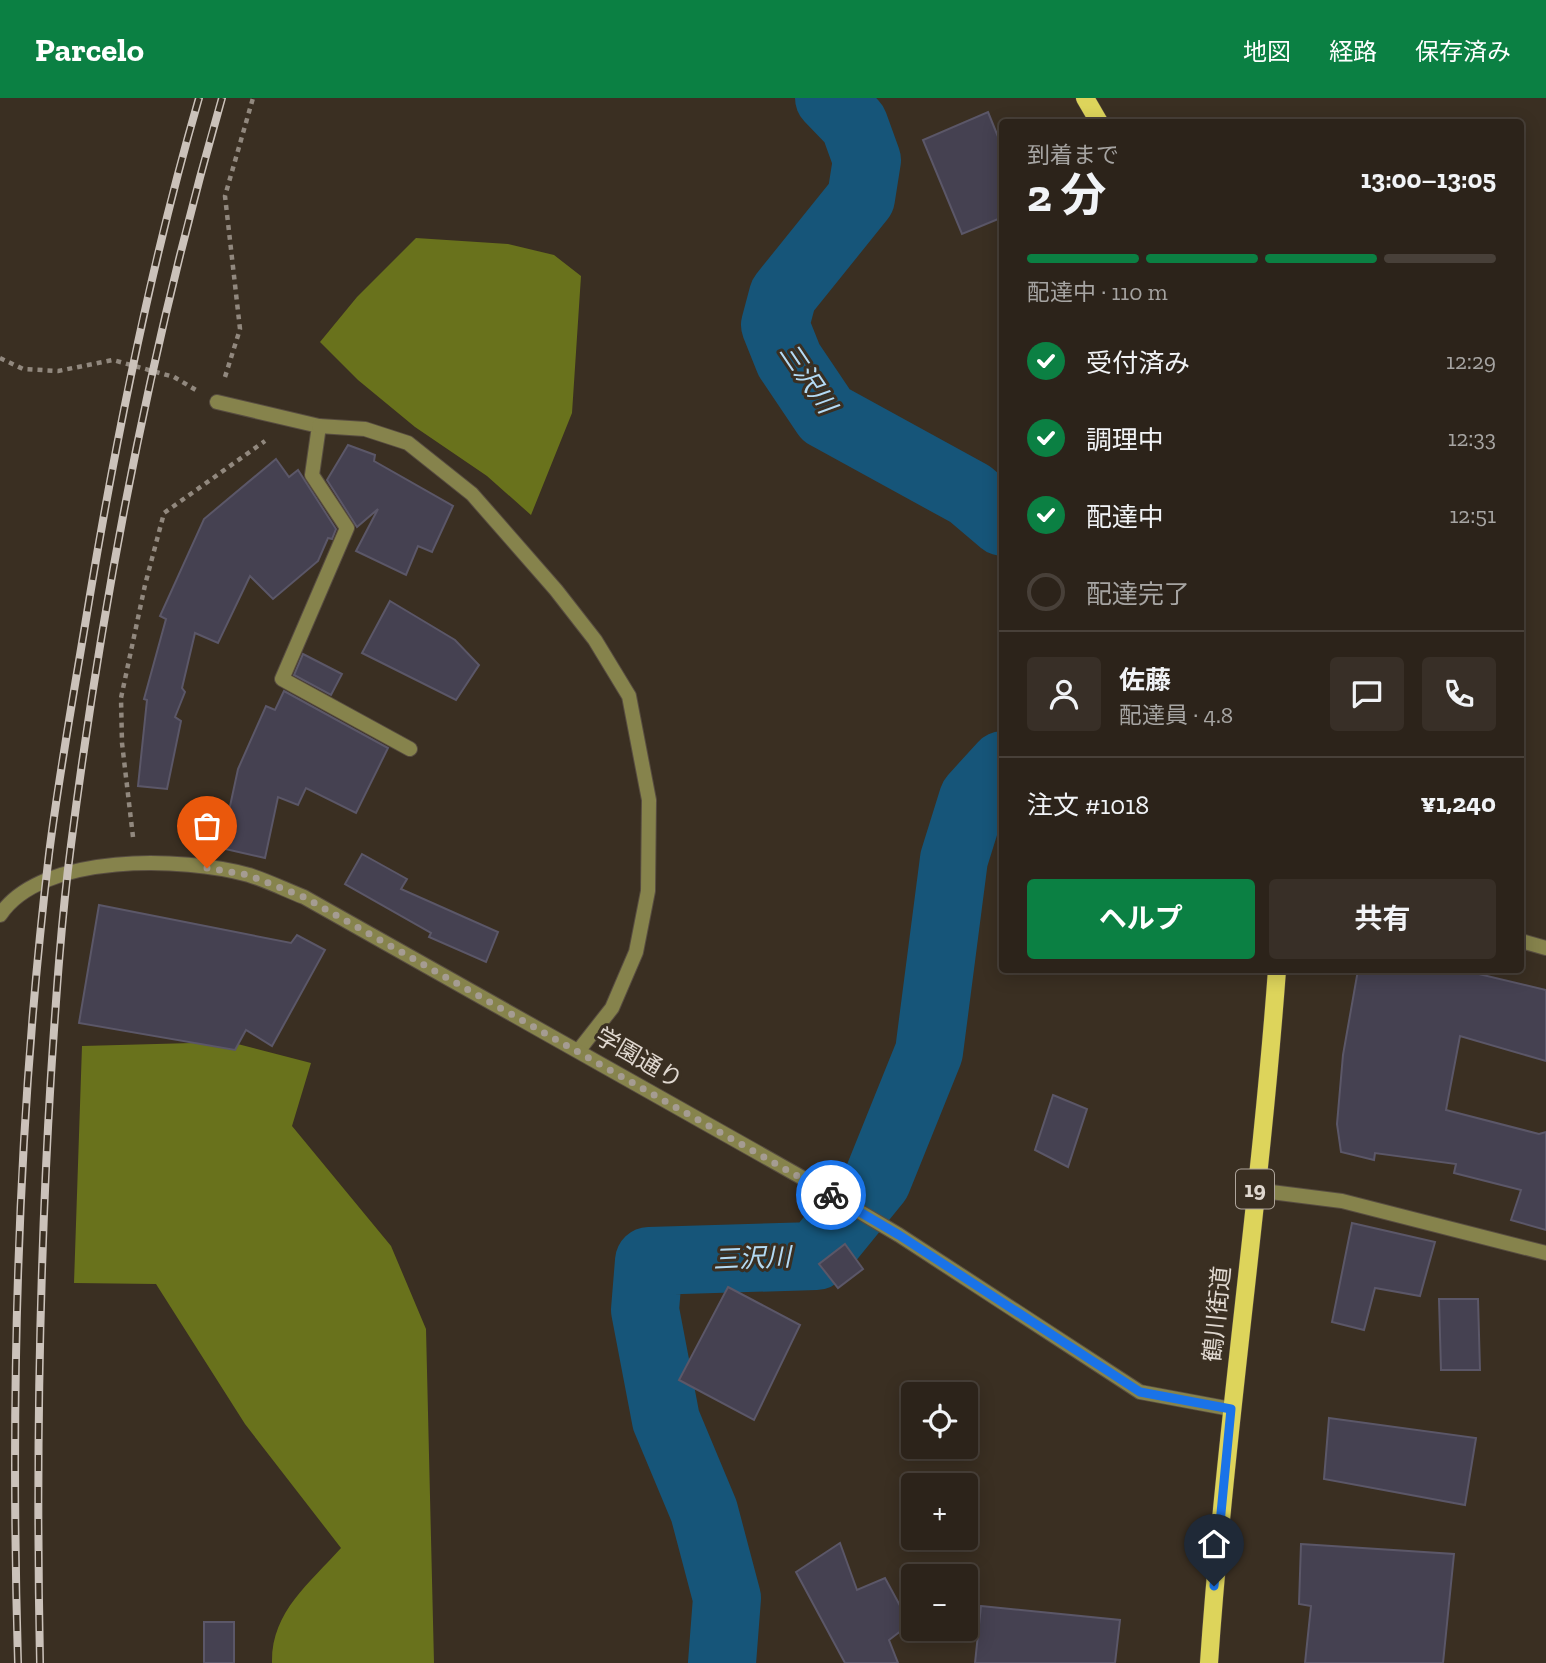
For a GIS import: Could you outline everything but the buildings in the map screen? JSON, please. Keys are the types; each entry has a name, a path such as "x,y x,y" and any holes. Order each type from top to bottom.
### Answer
{"main road":[{"path":"1086,98 1097,119"},
{"name":"鶴川街道","path":"1209,1663 1231,1409 1270,1060 1276,973"}],"street":[{"path":"217,402 319,426 365,429 408,443 472,494 556,590 595,640 629,696 649,800 648,891 636,952 612,1008 579,1050"},
{"path":"319,426 312,475 346,528 282,679 410,749"},
{"name":"学園通り","path":"0,915 34,886 93,866 186,864 248,875 304,897 579,1050 899,1235 1140,1392 1231,1409"},
{"path":"1524,943 1546,948"},
{"path":"1255,1190 1342,1201 1546,1253"}],"path":[{"path":"0,358 23,369 58,371 113,360 174,377 217,402 240,329 225,196 253,98"},
{"path":"132,829 121,698 145,585 164,513 295,419"}],"green space":[{"path":"416,238 508,244 554,255 581,276 572,413 531,515 487,476 415,427 358,380 320,342 357,297"},
{"path":"230,1042 311,1063 292,1126 391,1246 426,1329 434,1663 272,1663 273,1645 285,1614 305,1587 341,1548 245,1424 156,1284 74,1283 82,1046"}],"waterway":[{"name":"三沢川","path":"829,98 854,124 867,160 861,198 783,295 775,325 789,360 826,415 970,494 999,519"},
{"name":"三沢川","path":"722,1663 727,1598 704,1511 666,1420 645,1310 649,1261 816,1256 877,1181 929,1052 954,859 973,798 999,769"}],"railway":[{"path":"18,1663 15,1460 18,1258 30,1056 49,854 90,595 124,407 151,282 199,98"},
{"path":"40,1663 38,1516 41,1296 55,1018 67,874 98,657 132,469 173,282 222,98"}],"way so far":[{"path":"207,868 248,875 304,897 579,1050 831,1195"}],"route":[{"path":"831,1195 899,1235 1140,1392 1231,1409 1214,1586"}]}
